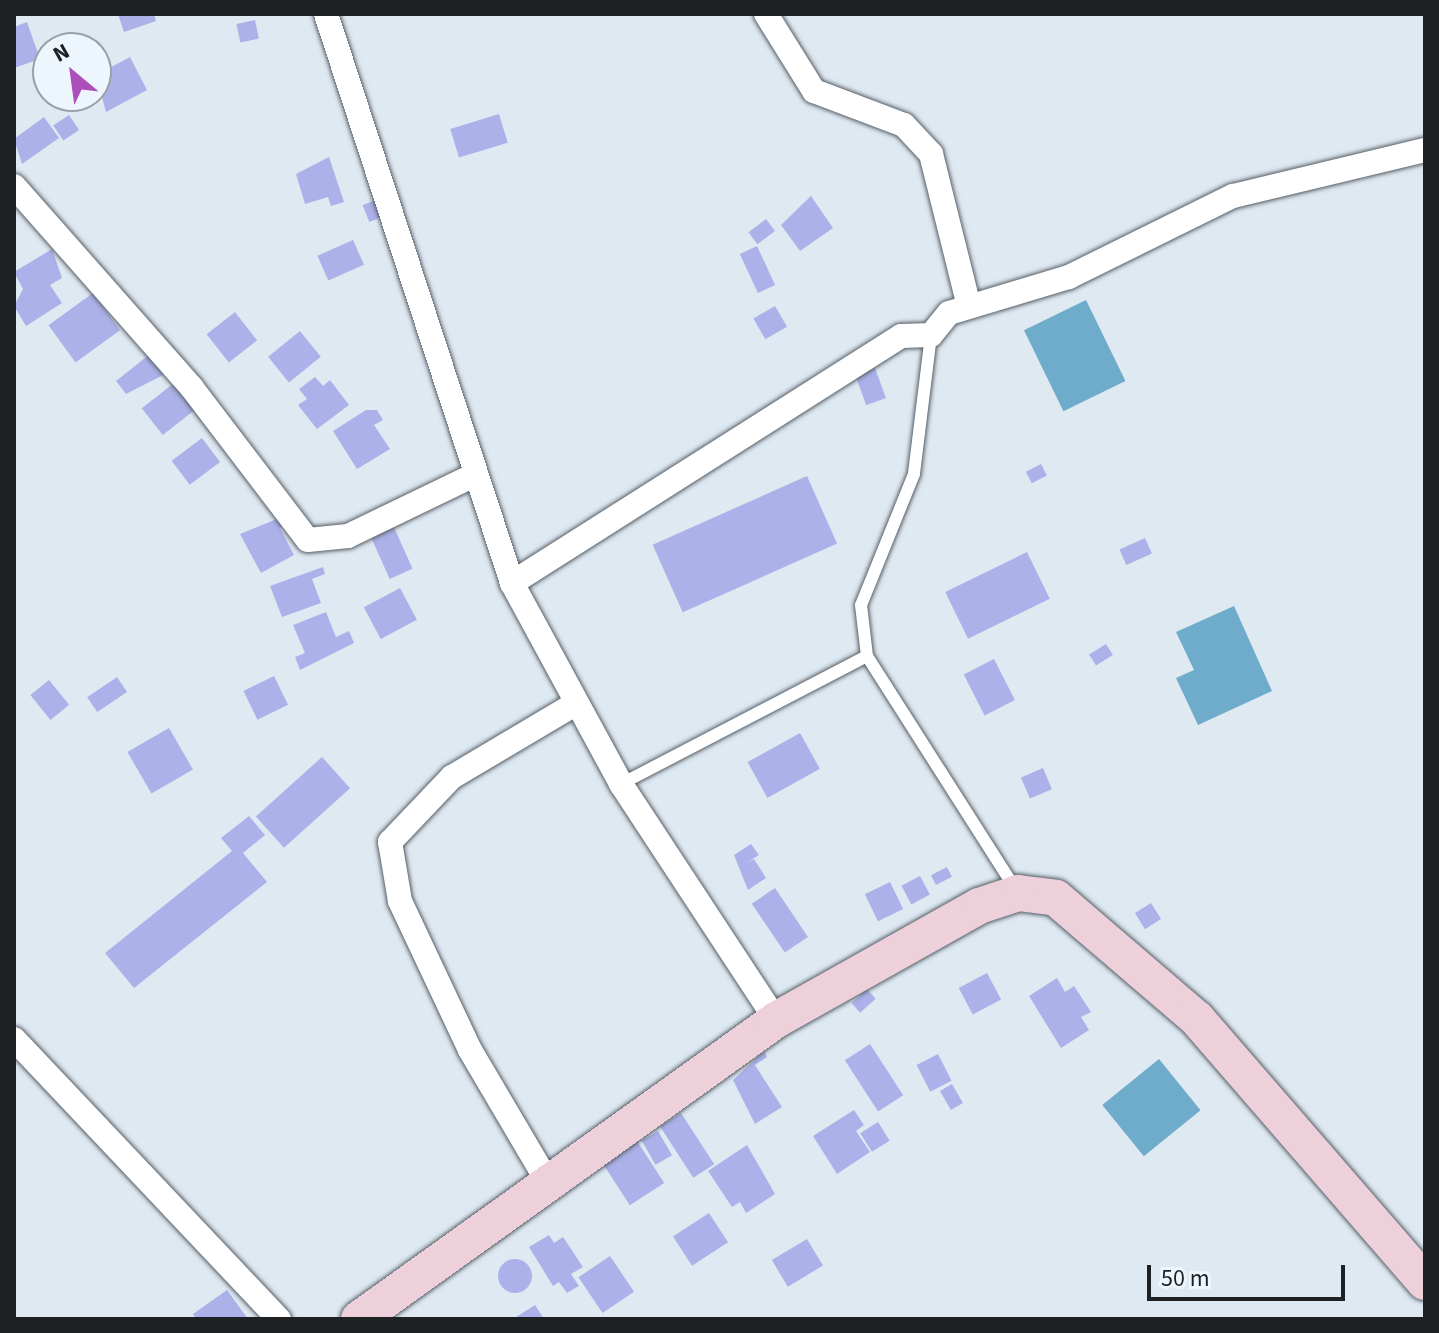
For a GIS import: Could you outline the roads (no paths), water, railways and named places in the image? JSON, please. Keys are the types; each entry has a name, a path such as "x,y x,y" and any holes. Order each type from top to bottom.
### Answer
{"main road":[{"path":"359,1319 546,1179 776,1020 979,906 1018,893 1056,898 1197,1019 1425,1282"}],"street":[{"path":"326,14 512,583 621,784 776,1020"},
{"path":"766,14 814,91 904,125 931,154 969,306"},
{"path":"512,583 802,393 901,336 931,335 949,313 1069,277 1233,196 1425,150"},
{"path":"14,186 192,388 308,540 348,536 476,474"},
{"path":"546,1179 470,1050 400,901 390,842 452,777 575,704"},
{"path":"14,1039 279,1319"}],"lane":[{"path":"931,335 914,474 861,605 867,656 1018,893"},
{"path":"621,784 867,656"}],"water":[{"path":"1086,300 1125,381 1063,411 1024,330"},
{"path":"1234,606 1272,691 1198,725 1176,678 1194,670 1176,632"},
{"path":"1159,1059 1201,1110 1144,1156 1102,1105"}]}
